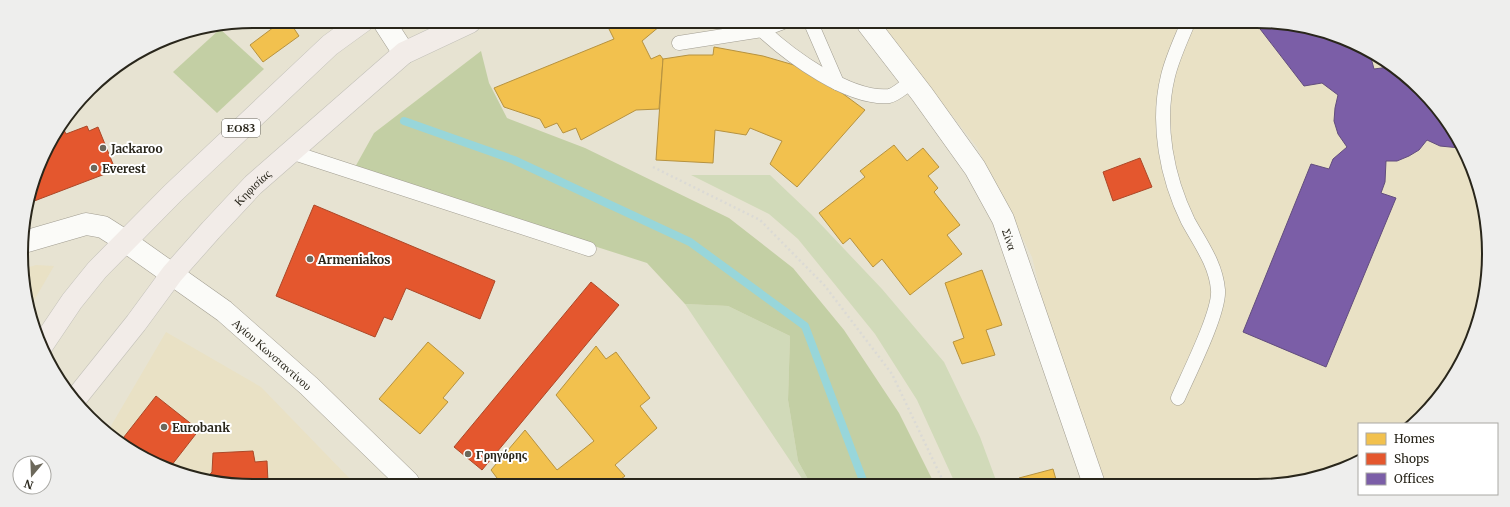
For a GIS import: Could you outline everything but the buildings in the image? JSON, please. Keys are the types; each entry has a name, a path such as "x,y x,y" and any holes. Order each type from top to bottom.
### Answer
{"main road":[{"name":"ΕΟ83","path":"45,341 72,301 97,270 125,241 184,182 319,55 355,28"},
{"name":"Κηφισίας","path":"78,395 136,323 172,274 253,185 404,53 457,28"}],"street":[{"path":"388,28 404,53"},
{"name":"Σίνα","path":"871,28 912,81 975,168 1003,219 1092,479"},
{"name":"Αγίου Κωνσταντίνου","path":"28,241 86,224 103,227 224,311 309,386 405,479"}],"lane":[{"path":"679,43 767,28"},
{"path":"813,28 837,83"},
{"path":"1178,398 1215,310 1218,292 1215,270 1188,220 1172,183 1165,148 1163,110 1168,76 1186,28"},
{"path":"762,30 785,51 837,83 871,95 891,96 912,81"},
{"path":"291,152 589,249"}],"path":[{"path":"653,168 760,220 825,286 892,374 942,479"}],"shaded area":[{"path":"882,28 1271,28 1300,32 1343,45 1382,66 1416,94 1444,128 1465,167 1478,210 1482,239 1482,268 1478,297 1465,340 1444,379 1426,402 1405,423 1358,423 1358,455 1343,462 1300,475 1271,479 1099,479 1049,326 1032,257 977,147"},
{"path":"36,265 54,266 33,302 32,297 28,267"},
{"path":"166,332 261,387 350,479 239,479 210,475 181,467 154,456 128,441 110,427"}],"green space":[{"path":"221,30 264,69 217,113 173,72 218,31"},
{"path":"481,51 489,83 507,118 585,148 729,218 793,268 844,330 899,413 932,479 808,479 798,461 788,400 790,336 728,306 685,304 647,263 354,169 374,133"},
{"path":"691,175 770,175 811,214 882,289 944,362 980,437 996,479 953,479 917,400 875,334 798,239 769,214"},
{"path":"685,304 728,306 790,336 788,400 798,461 808,479 802,479"}],"waterway":[{"path":"404,121 514,160 690,242 805,326 862,479"}],"place":[{"name":"Jackaroo","path":"103,148"},
{"name":"Everest","path":"94,168"},
{"name":"Armeniakos","path":"310,259"},
{"name":"Eurobank","path":"164,427"},
{"name":"Γρηγόρης","path":"468,454"}]}
